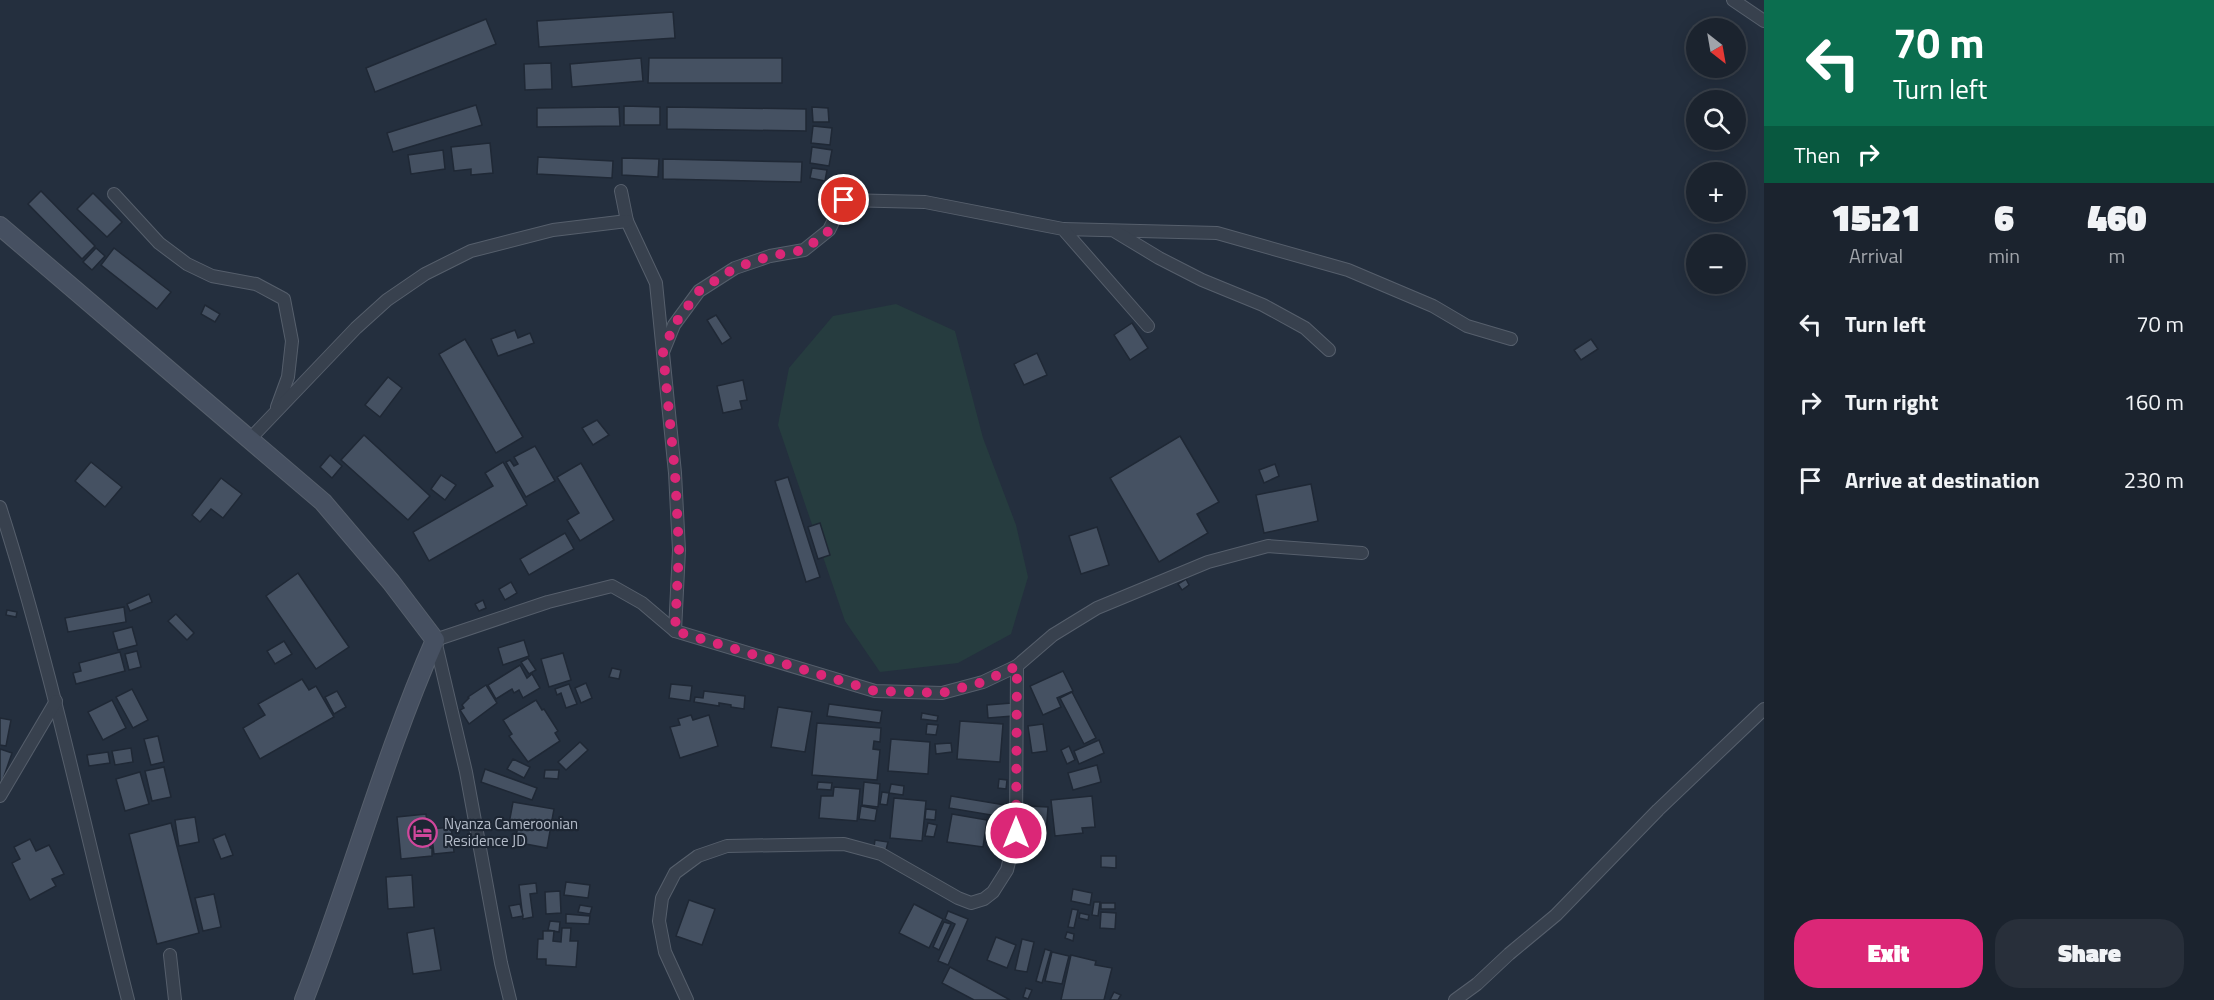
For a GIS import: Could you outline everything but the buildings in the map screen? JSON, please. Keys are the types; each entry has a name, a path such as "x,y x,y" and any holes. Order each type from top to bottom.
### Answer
{"main road":[{"path":"0,226 323,502 392,582 435,640 413,689 360,847 304,1000"}],"street":[{"path":"1733,0 1764,21"},
{"path":"621,191 627,221 656,283 675,473 679,550 675,631"},
{"path":"114,194 159,243 187,264 212,276 256,284 284,299 292,341 288,377 276,411"},
{"path":"663,352 674,325 699,291 735,268 770,256 804,250 830,230 844,200 925,202 1063,229 1217,233 1348,270 1434,306 1467,326 1511,339"},
{"path":"249,440 356,328 387,300 425,274 471,251 553,230 627,221"},
{"path":"1063,229 1148,326"},
{"path":"1116,231 1202,280 1263,304 1305,328 1329,350"},
{"path":"0,507 22,576 56,701 128,1000"},
{"path":"510,1000 499,953 466,772 435,640 548,602 612,586 642,603 675,631 875,691 942,693 983,682 1017,666 1053,635 1097,608 1208,562 1268,546 1362,553"},
{"path":"687,1000 665,952 658,921 662,898 675,873 707,852 727,846 844,844 881,854 958,898 971,903 984,900 993,892 1007,870 1016,833 1017,666"},
{"path":"0,796 56,701"},
{"path":"1455,1000 1477,984 1556,915 1674,795 1764,709"},
{"path":"170,954 175,1000"}],"green space":[{"path":"896,304 955,331 983,438 1016,525 1028,577 1011,634 958,663 880,672 845,621 778,425 789,368 833,316"}],"place":[{"name":"Nyanza Cameroonian Residence JD","path":"423,832"}],"route":[{"path":"844,200 830,230 804,250 770,256 735,268 699,291 674,325 663,352 675,473 679,550 675,631 875,691 942,693 983,682 1017,666 1016,833"}]}
